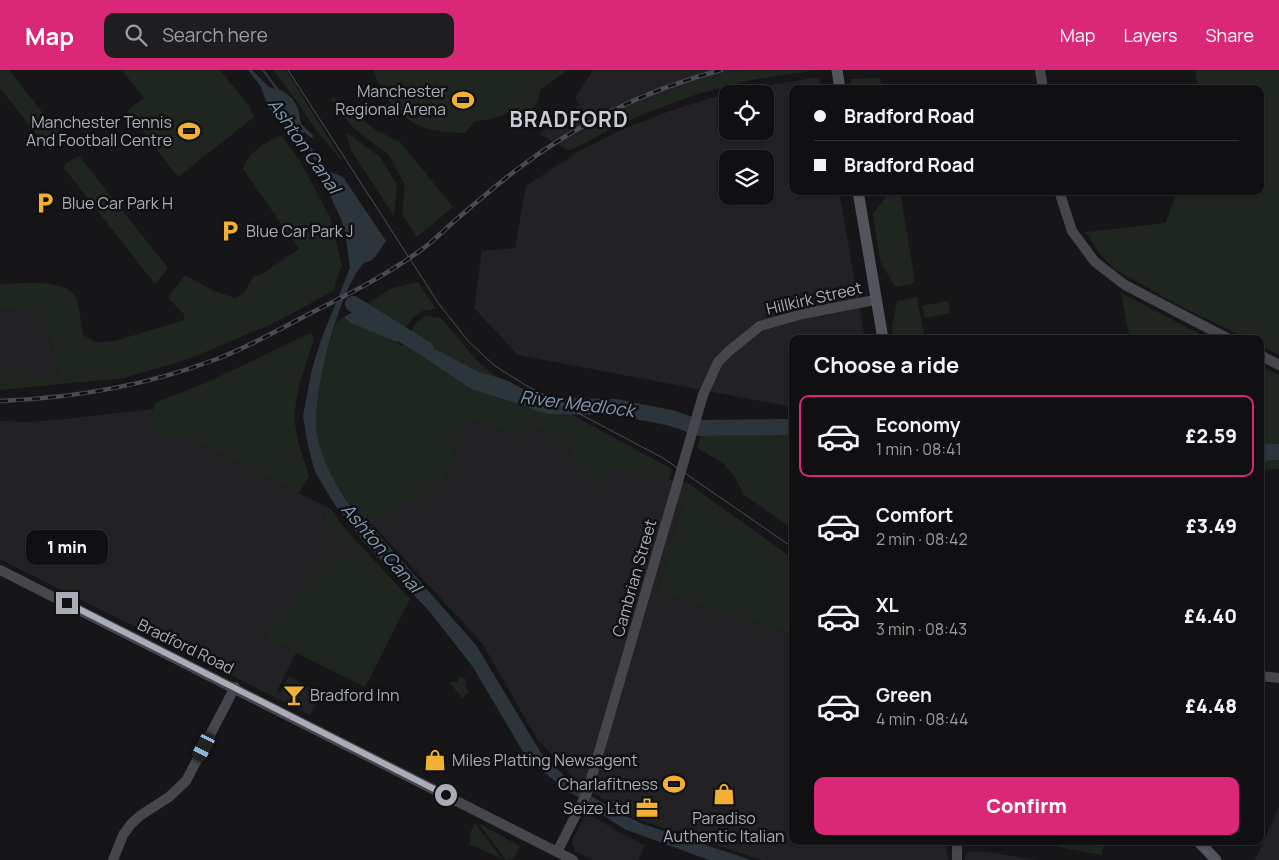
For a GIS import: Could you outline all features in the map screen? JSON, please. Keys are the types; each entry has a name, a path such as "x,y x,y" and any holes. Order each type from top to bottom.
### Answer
{"main road":[{"path":"837,70 839,85"},
{"path":"859,195 882,335"},
{"path":"1202,845 1216,860"}],"street":[{"path":"1040,70 1042,85"},
{"path":"1061,195 1072,231 1095,262 1125,285 1221,335"},
{"name":"Hillkirk Street","path":"760,326 802,314 876,300"},
{"name":"Cambrian Street","path":"557,852 587,792 703,395 718,362 760,326"},
{"path":"1264,357 1279,365"},
{"name":"Bradford Road","path":"0,570 235,687 573,860"},
{"path":"1264,676 1279,678"},
{"path":"113,860 123,836 131,824 141,814 169,797 186,781 235,687"},
{"path":"957,845 957,860"}],"shaded area":[{"path":"0,70 9,70 64,140 50,151 0,88"},
{"name":"Manchester Tennis And Football Centre","path":"122,70 220,70 249,106 254,117 178,177 127,111 144,98"},
{"path":"273,70 286,70 344,163 316,130"},
{"name":"Manchester Regional Arena","path":"374,70 568,70 540,90 538,101 532,109 523,112 512,110 494,118 475,121 465,133 428,129 407,118 385,96"},
{"path":"593,70 816,70 755,79 732,85 719,85 719,88 698,94 627,120 573,149 567,150 540,134 551,124 580,105 575,98"},
{"path":"743,70 816,70 719,85 719,87 651,111 573,149 568,150 560,146 624,110 673,90"},
{"path":"1195,70 1279,70 1279,355 1264,347 1264,335 1239,335 1182,307 1114,269 1100,254 1086,232 1165,223 1176,195 1264,195 1264,85 1197,85"},
{"path":"819,77 820,85 789,85 789,195 840,195 864,335 789,335 789,406 518,355 474,308 482,251 515,248 526,186 578,152 621,130 667,112 719,95 719,140 774,140 774,85 770,85"},
{"path":"880,78 881,85 851,85 850,79"},
{"path":"333,97 377,131 400,142 453,207 417,237 402,214 405,185 388,154 352,127 331,99"},
{"path":"346,132 380,157 397,185 394,216 351,150"},
{"path":"281,135 300,161 330,217 342,266 335,284 335,290 272,324 188,359 124,378 0,390 0,372 21,370 41,377 58,374 44,315 0,310 0,285 38,283 67,289 73,293 78,302 83,335 96,342 115,341 184,320 184,314 168,298 185,275 214,291 235,298 243,294 254,276 259,276 299,249 243,169 254,152"},
{"path":"79,156 168,268 155,284 64,168 66,163"},
{"path":"887,195 901,195 915,281 912,284 895,287 880,261 873,214"},
{"path":"418,282 436,309 422,311 413,318 403,331 375,316 368,303 393,288"},
{"path":"1121,293 1201,335 1129,335"},
{"path":"917,297 924,335 893,335 892,328 897,301"},
{"path":"948,301 950,313 925,318 922,306"},
{"path":"0,310 44,315 58,375 41,377 21,370 0,372"},
{"path":"426,316 441,318 479,363 501,380 479,372 409,335 417,322"},
{"path":"344,317 351,322 395,341 401,346 404,344 471,389 544,412 572,415 672,469 668,482 614,470 597,486 577,463 566,446 540,429 530,428 518,435 467,420 443,482 415,502 366,526 332,476 325,462 316,434 317,395 336,322"},
{"path":"310,333 313,335 314,340 300,384 295,411 297,436 309,476 299,493 189,439 179,442 147,428 155,403 208,382"},
{"path":"1264,367 1279,375 1279,469 1264,470"},
{"path":"153,409 147,428 179,442 189,439 325,506 324,522 362,554 330,558 264,637 296,653 277,691 280,693 289,676 314,690 312,695 319,698 310,715 0,559 0,421 30,422"},
{"path":"467,420 518,435 530,428 540,429 566,446 577,463 688,483 657,593 789,633 789,845 946,845 948,860 762,860 633,818 581,785 537,739 482,643 371,523 415,502 443,482"},
{"path":"789,433 789,526 744,495 734,476 723,463 697,448 701,435"},
{"path":"688,483 789,556 789,633 657,593"},
{"path":"325,506 330,508 345,529 410,599 365,687 264,637 330,558 361,554 324,522"},
{"path":"460,677 466,679 465,685 469,692 462,698 449,682 457,682"},
{"path":"1279,806 1279,860 1255,860 1262,845 1264,845 1264,840"},
{"path":"587,812 615,830 645,845 638,860 593,860 575,851 572,843"},
{"path":"475,823 502,859 469,844 471,842 470,833"},
{"path":"478,823 520,846 513,859 506,860"},
{"path":"1048,845 1103,845 1102,855"},
{"path":"969,852 988,852 1035,860 965,860 965,856"}],"water":[{"name":"Ashton Canal","path":"248,70 252,70 269,87 281,90 292,98 298,108 301,124 314,136 311,138 304,132 302,134 328,171 343,177 386,241 372,260 363,264 345,296 328,346 318,397 316,419 320,448 336,484 350,506 366,526 371,526 476,645 541,753 578,789 643,824 751,860 709,860 624,829 603,815 594,805 569,792 537,767 522,750 473,667 430,612 362,540 335,505 315,472 303,416 312,369 321,340 350,268 345,231 330,196 325,175 297,135 287,129 268,107 261,87"},
{"path":"368,303 375,316 403,331 397,342 351,323 344,317"},
{"path":"409,335 479,372 506,380 572,415 544,412 471,389 404,344"}],"waterway":[{"name":"Ashton Canal","path":"263,70 277,89"},
{"name":"River Medlock","path":"353,304 426,349"},
{"name":"River Medlock","path":"535,402 550,406 616,407 671,418 700,428 789,427"},
{"name":"River Medlock","path":"1264,454 1279,452"}],"tram line":[{"path":"288,70 439,304 469,342 495,366 527,386 663,458 789,545"},
{"path":"1206,845 1220,860"}],"railway":[{"path":"0,401 82,394 135,384 188,369 238,350 354,291 411,257 515,171 562,138 639,98 721,70"}],"place":[{"name":"Manchester Regional Arena","path":"463,100"},
{"name":"Manchester Tennis And Football Centre","path":"189,131"},
{"name":"Blue Car Park H","path":"45,203"},
{"name":"Blue Car Park J","path":"230,231"},
{"name":"Bradford Inn","path":"294,695"},
{"name":"Miles Platting Newsagent","path":"435,760"},
{"name":"Charlafitness","path":"674,784"},
{"name":"Paradiso Authentic Italian","path":"724,794"},
{"name":"Seize Ltd","path":"647,808"}],"district":[{"name":"BRADFORD","path":"569,120"}],"route":[{"path":"67,603 446,795"}]}
